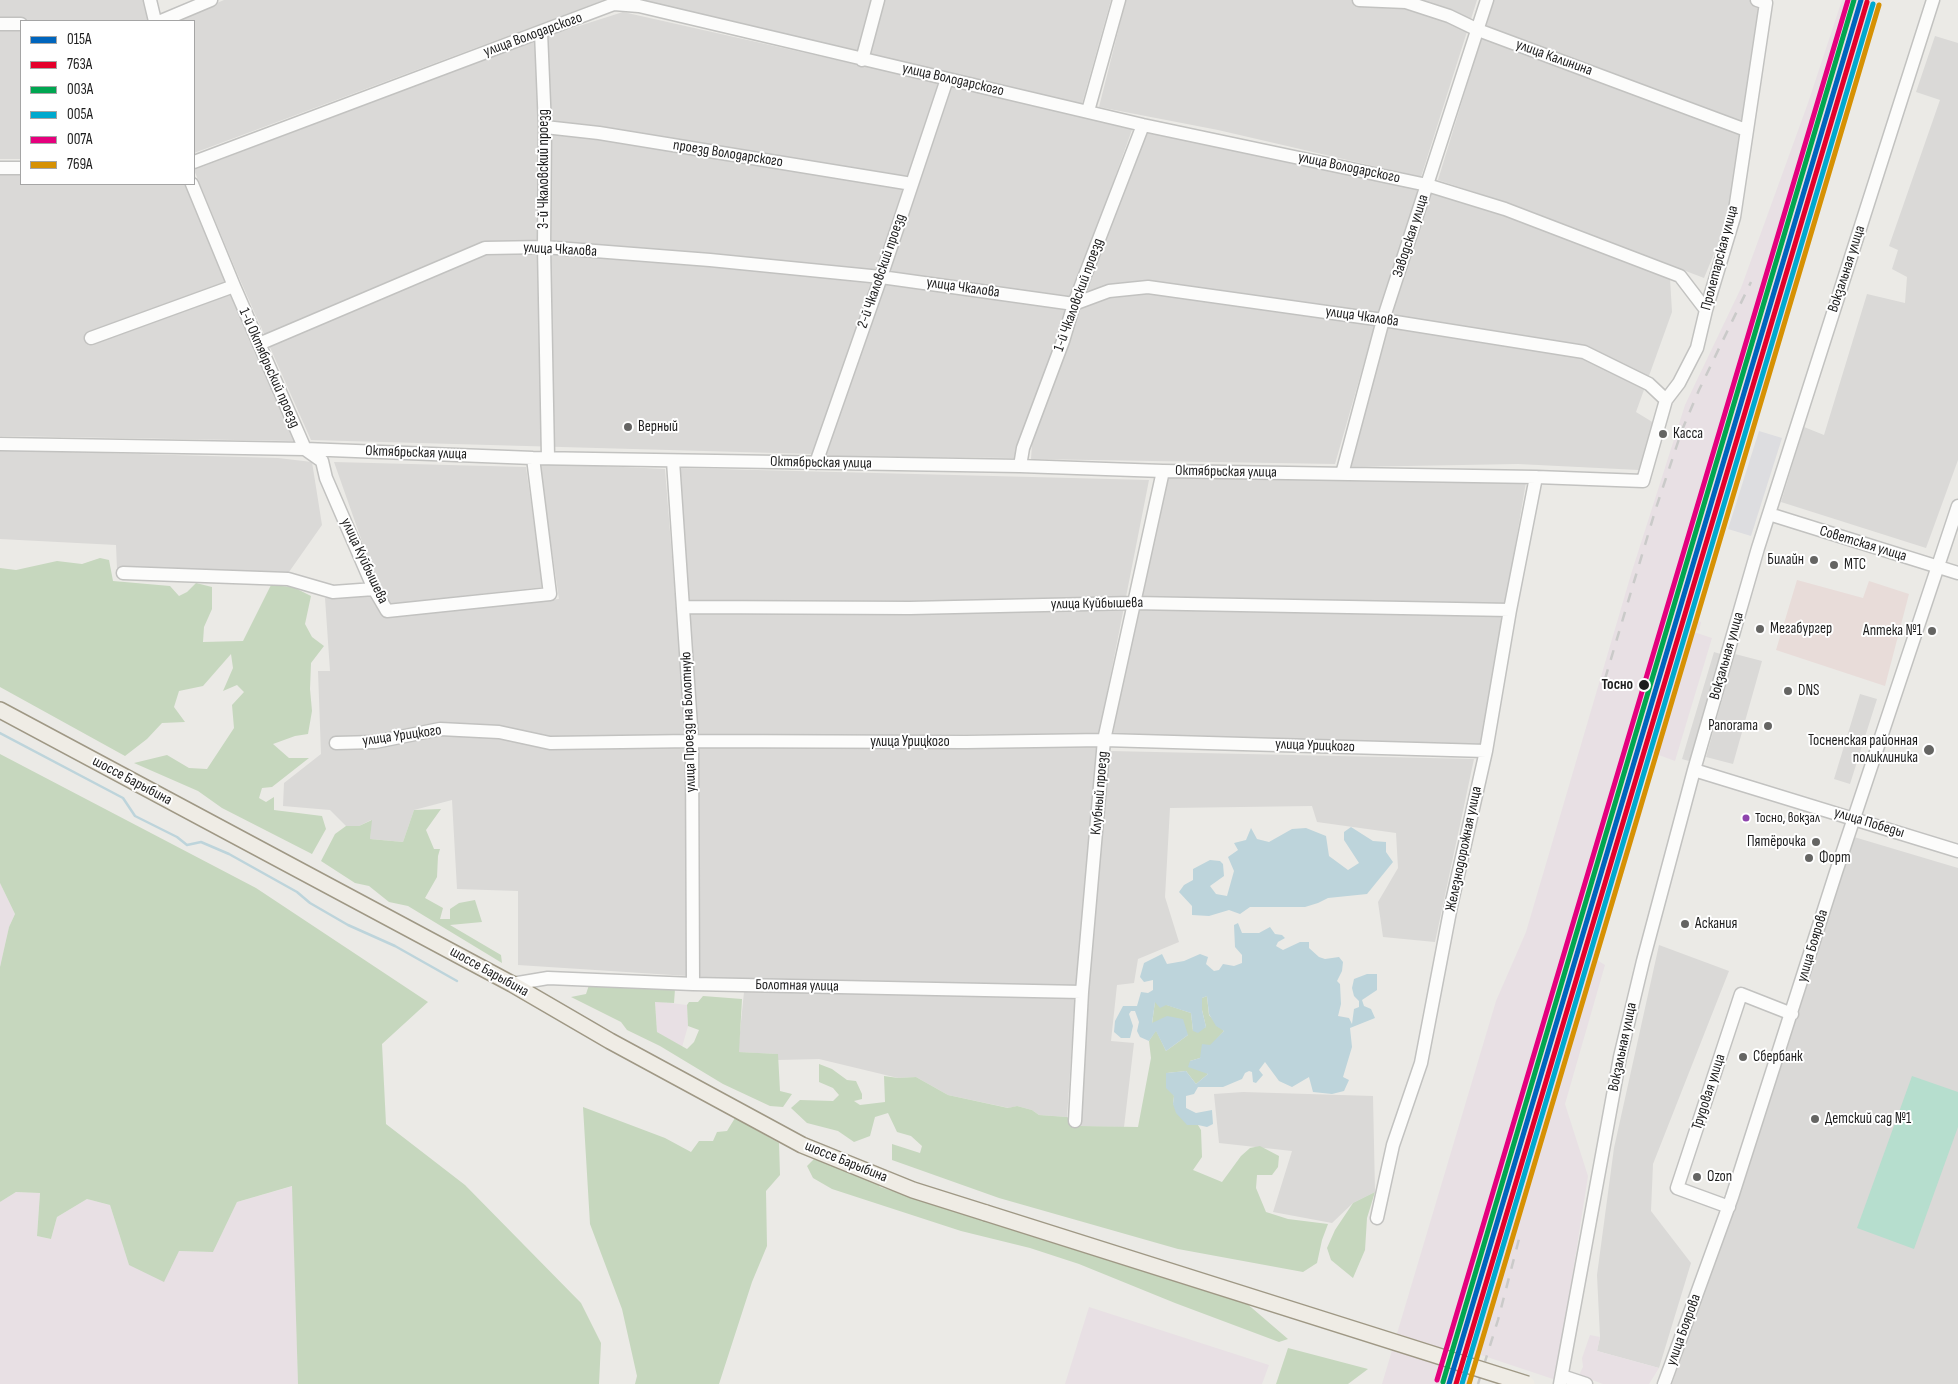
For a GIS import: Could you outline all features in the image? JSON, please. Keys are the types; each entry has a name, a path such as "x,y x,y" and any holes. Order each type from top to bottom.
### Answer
{"main road":[{"name":"шоссе Барыбина","path":"0,710 512,984 610,1041 802,1145 913,1190 1527,1384"}],"street":[{"path":"150,0 154,20"},
{"path":"163,20 211,0"},
{"path":"862,60 878,0"},
{"path":"1088,111 1119,0"},
{"name":"улица Калинина","path":"1359,0 1406,2 1449,16 1478,30 1746,130"},
{"name":"Заводская улица","path":"1342,474 1384,320 1487,0"},
{"name":"Пролетарская улица","path":"1643,481 1666,400 1679,383 1697,348 1706,310 1734,217 1766,3 1757,0"},
{"name":"Вокзальная улица","path":"1561,1380 1620,1057 1643,960 1694,770 1769,514 1933,0"},
{"name":"улица Володарского","path":"195,162 614,4 640,3 862,60 1143,125 1427,185 1505,209 1680,276 1706,310"},
{"path":"0,24 20,24"},
{"name":"3-й Чкаловский проезд","path":"540,32 545,127 544,247 548,457"},
{"name":"2-й Чкаловский проезд","path":"816,463 947,79"},
{"name":"1-й Чкаловский проезд","path":"1020,466 1023,448 1063,341 1074,304 1143,125"},
{"name":"проезд Володарского","path":"545,127 599,133 912,184"},
{"path":"0,168 20,168"},
{"name":"1-й Октябрьский проезд","path":"192,185 305,449"},
{"name":"улица Чкалова","path":"259,344 486,248 544,247 710,260 881,277 1074,304 1109,291 1148,287 1384,320 1584,352 1649,384 1666,400"},
{"path":"91,338 234,286"},
{"name":"Октябрьская улица","path":"0,444 305,449 533,458 1020,466 1163,472 1536,477 1643,481"},
{"name":"улица Куйбышева","path":"305,449 322,461 326,478 374,589 387,611 550,594 533,458"},
{"name":"улица Проезд на Болотную","path":"673,461 692,741 693,984"},
{"name":"Клубный проезд","path":"1075,1121 1082,992 1104,740 1163,472"},
{"name":"Железнодорожная улица","path":"1377,1218 1393,1145 1421,1062 1452,906 1486,751 1510,610 1536,477"},
{"name":"улица Боярова","path":"1664,1384 1729,1207 1760,1106 1792,1014 1854,819 1958,506"},
{"name":"Советская улица","path":"1769,514 1958,573"},
{"path":"123,573 288,579 333,592 374,589"},
{"name":"улица Куйбышева","path":"684,607 910,608 1133,603 1510,610"},
{"name":"улица Урицкого","path":"336,743 375,742 440,729 499,732 550,743 1104,740 1486,751"},
{"name":"улица Победы","path":"1694,770 1958,851"},
{"name":"Болотная улица","path":"512,984 548,978 693,984 1082,992"},
{"name":"Трудовая улица","path":"1729,1207 1677,1188 1741,994 1792,1014"},
{"path":"1561,1380 1586,1384"}],"shaded area":[{"path":"0,0 145,0 149,20 20,20 20,159 0,159"},
{"path":"224,0 604,0 195,153 195,20 176,20"},
{"path":"644,0 1111,0 1082,104 644,2"},
{"path":"1126,0 1477,0 1421,177 1218,130 1099,107"},
{"path":"1493,0 1761,0 1726,225 1704,278 1511,204 1438,180"},
{"path":"1842,0 1874,0 1791,305 1757,420 1751,418 1689,618 1701,622 1699,631 1695,629 1694,632 1712,638 1675,761 1648,751 1635,796 1643,797 1640,805 1644,806 1597,960 1605,965 1565,1104 1588,1176 1556,1380 1481,1355 1472,1384 1382,1384 1496,1001 1526,932 1632,571 1685,405 1741,288 1808,103"},
{"path":"623,12 939,83 874,284 812,454 311,440 237,273 195,170 535,40"},
{"path":"1935,36 1958,43 1958,460 1926,548 1781,502 1804,427 1824,435 1867,294 1905,303 1907,277 1892,269 1898,250 1889,246 1940,100 1916,92"},
{"path":"951,85 1133,127 1014,458 825,456"},
{"path":"1146,130 1419,189 1374,328 1335,464 1031,459 1032,444"},
{"path":"0,173 20,173 20,185 187,185 294,441 0,436"},
{"path":"1431,191 1519,221 1670,278 1672,312 1636,412 1654,423 1639,470 1518,464 1350,467 1387,327"},
{"path":"1759,431 1782,438 1751,536 1728,529"},
{"path":"0,450 278,458 312,462 322,525 289,572 117,569 116,545 0,539"},
{"path":"334,462 526,467 543,587 390,604 377,584"},
{"path":"539,463 665,469 687,746 688,976 518,965 518,891 457,889 452,800 414,810 403,842 370,839 371,820 359,826 346,826 330,810 283,806 284,783 321,754 318,671 330,671 325,598 368,594 383,617 559,599"},
{"path":"680,468 1149,480 1099,734 697,735"},
{"path":"1167,478 1526,482 1482,744 1112,734"},
{"path":"1797,580 1863,598 1869,581 1909,594 1885,686 1776,650"},
{"path":"1714,652 1724,655 1692,762 1682,759"},
{"path":"1735,654 1762,661 1733,764 1706,757"},
{"path":"1860,694 1877,699 1850,784 1834,779"},
{"path":"1098,745 1077,986 697,979 697,747"},
{"path":"1110,751 1474,759 1435,942 1383,937 1378,902 1398,868 1396,833 1317,822 1312,806 1170,808 1165,897 1179,942 1138,959 1134,983 1117,985 1111,1041 1134,1043 1124,1127 1080,1126 1087,1009"},
{"path":"1854,837 1958,868 1958,1384 1672,1384 1733,1207"},
{"path":"0,883 15,914 9,927 0,967"},
{"path":"1659,945 1729,971 1653,1164 1651,1211 1691,1263 1659,1368 1597,1351 1600,1337 1597,1275 1614,1148"},
{"path":"744,992 1075,998 1067,1117 1039,1115 1032,1110 1017,1106 1009,1108 948,1095 916,1077 898,1078 819,1059 778,1060 777,1054 738,1052"},
{"path":"655,1001 687,1005 688,1026 682,1047 657,1032"},
{"path":"1243,1092 1373,1096 1375,1192 1353,1203 1332,1223 1273,1212 1292,1151 1219,1143 1214,1094"},
{"path":"293,1186 298,1384 0,1384 0,1202 16,1192 40,1193 37,1236 51,1239 57,1217 87,1199 110,1205 129,1265 179,1251 213,1252 237,1202"},
{"path":"1089,1307 1269,1365 1262,1384 1065,1384"},
{"path":"1590,1335 1600,1337 1597,1351 1659,1368 1649,1384 1603,1384 1579,1375 1583,1367 1582,1358"}],"green space":[{"path":"100,558 109,560 113,581 170,586 179,596 187,592 196,583 212,587 212,609 204,627 203,642 243,641 271,585 293,587 311,596 305,624 312,637 324,646 311,663 310,689 312,711 308,734 295,736 273,744 289,758 309,758 272,787 262,788 259,798 266,802 274,797 274,810 322,816 326,829 312,854 222,808 198,791 134,763 167,755 189,768 207,769 234,728 232,705 244,692 237,685 223,691 233,668 231,654 203,686 179,691 174,707 185,722 162,723 147,739 125,756 0,687 0,568 16,570 57,561 82,564"},
{"path":"0,754 256,888 428,1002 382,1044 386,1124 465,1185 581,1303 601,1343 599,1384 298,1384 292,1186 237,1202 213,1252 179,1251 164,1282 129,1265 110,1205 87,1199 57,1217 51,1239 37,1236 40,1193 16,1192 0,1202 0,967 9,927 15,914 0,883"},
{"path":"441,809 426,830 434,849 440,849 437,877 425,898 443,908 440,919 450,919 450,909 459,903 475,900 482,922 450,925 501,955 502,963 408,906 389,902 369,886 355,883 321,861 335,834 346,826 359,826 372,820 370,839 403,842 414,810"},
{"path":"589,985 675,989 674,1003 655,1002 657,1032 687,1049 694,1042 699,1030 688,1026 687,1005 689,1002 698,1002 703,996 742,999 739,1052 778,1054 780,1091 792,1094 783,1107 770,1106 723,1084 660,1046 627,1030 621,1022 571,997 586,994"},
{"path":"1207,996 1209,1015 1224,1031 1200,1058 1190,1061 1208,1074 1196,1084 1186,1071 1167,1073 1174,1096 1173,1104 1198,1125 1201,1130 1202,1157 1193,1170 1222,1182 1241,1156 1250,1148 1260,1146 1279,1156 1278,1167 1272,1175 1257,1175 1256,1188 1266,1212 1288,1219 1328,1224 1317,1263 1303,1272 1178,1249 999,1198 892,1160 892,1144 920,1153 922,1146 911,1136 897,1132 888,1113 875,1117 870,1136 854,1142 838,1131 807,1123 791,1108 800,1100 833,1101 839,1095 833,1088 819,1082 819,1064 832,1069 847,1080 856,1081 862,1094 862,1099 854,1101 860,1105 885,1102 884,1076 898,1078 916,1077 948,1095 1008,1108 1017,1106 1032,1110 1039,1115 1067,1117 1080,1126 1138,1127 1151,1058 1149,1041 1156,1030 1166,1051 1188,1035 1152,1024 1155,1001 1191,1013 1193,1031 1206,1027 1202,1010 1202,998"},
{"path":"1912,1076 1958,1092 1958,1127 1914,1249 1857,1228"},
{"path":"583,1107 665,1138 691,1152 699,1141 713,1141 717,1132 727,1131 735,1118 779,1143 780,1175 766,1191 767,1246 752,1282 719,1384 635,1384 637,1376 622,1309 590,1224"},
{"path":"814,1159 876,1181 880,1187 1245,1302 1288,1339 1279,1342 1079,1264 1030,1248 961,1231 832,1189 813,1178 807,1166"},
{"path":"1375,1192 1367,1218 1365,1250 1353,1278 1331,1260 1327,1248 1335,1230 1353,1203"},
{"path":"1288,1348 1368,1369 1348,1384 1276,1384"}],"water":[{"path":"1351,827 1373,841 1386,842 1386,852 1393,862 1367,894 1328,898 1305,907 1250,907 1240,914 1229,910 1209,916 1192,915 1192,906 1179,892 1184,885 1193,880 1193,869 1210,860 1220,861 1223,864 1224,876 1210,886 1216,894 1227,896 1234,871 1228,857 1238,850 1234,843 1246,840 1251,828 1257,839 1269,842 1292,829 1306,828 1326,836 1329,856 1348,870 1359,863 1344,840 1344,832"},
{"path":"1238,923 1242,933 1259,933 1270,927 1275,934 1282,935 1285,938 1278,942 1276,946 1283,950 1300,942 1309,942 1309,948 1319,957 1325,959 1339,957 1343,962 1342,971 1337,981 1340,984 1341,1004 1338,1016 1349,1018 1352,1024 1354,1009 1359,1007 1359,1001 1354,996 1352,988 1354,979 1367,974 1377,974 1377,990 1362,1000 1364,1006 1371,1009 1375,1018 1350,1028 1352,1047 1343,1077 1349,1080 1344,1091 1332,1094 1313,1092 1309,1077 1292,1087 1279,1081 1265,1062 1259,1070 1263,1075 1256,1083 1253,1082 1252,1072 1249,1071 1245,1073 1242,1079 1223,1087 1198,1087 1194,1094 1186,1096 1186,1108 1196,1113 1212,1110 1213,1124 1207,1127 1187,1125 1176,1113 1173,1104 1174,1096 1166,1088 1166,1073 1186,1071 1196,1084 1208,1074 1188,1067 1190,1061 1200,1058 1202,1044 1210,1045 1224,1031 1216,1026 1209,1014 1207,996 1202,998 1202,1010 1206,1027 1198,1033 1193,1031 1191,1013 1166,1005 1160,1008 1155,1002 1152,1023 1167,1016 1183,1019 1188,1035 1166,1051 1156,1031 1149,1041 1140,1037 1137,1031 1139,1022 1135,1011 1131,1011 1129,1014 1133,1026 1130,1038 1121,1038 1114,1032 1115,1021 1123,1006 1137,1006 1141,992 1148,993 1153,990 1153,980 1144,982 1140,977 1144,963 1162,954 1167,964 1184,961 1200,954 1208,957 1206,964 1214,971 1219,970 1223,964 1234,966 1242,963 1242,955 1235,947 1234,925"}],"waterway":[{"path":"0,733 123,798 135,816 177,837 187,845 201,842 229,854 297,892 310,903 348,925 395,946 457,981"}],"railway":[{"path":"1605,679 1656,508 1682,430 1751,282"},
{"path":"1478,1384 1498,1320 1519,1239"}],"transit line":[{"name":"007А","path":"1437,1380 1848,0"},
{"name":"003А","path":"1443,1382 1854,0"},
{"name":"015А","path":"1449,1384 1861,0"},
{"name":"763А","path":"1456,1384 1867,2"},
{"name":"005А","path":"1462,1384 1873,4"},
{"name":"769А","path":"1469,1384 1879,5"}],"place":[{"name":"Верный","path":"628,427"},
{"name":"Касса","path":"1663,434"},
{"name":"Билайн","path":"1814,560"},
{"name":"МТС","path":"1834,565"},
{"name":"Мегабургер","path":"1760,629"},
{"name":"Аптека №1","path":"1932,631"},
{"name":"Тосно","path":"1644,685"},
{"name":"DNS","path":"1788,691"},
{"name":"Panorama","path":"1768,726"},
{"name":"Тосненская районная поликлиника","path":"1929,750"},
{"name":"Тосно, вокзал","path":"1746,818"},
{"name":"Пятёрочка","path":"1816,842"},
{"name":"Форт","path":"1809,858"},
{"name":"Аскания","path":"1685,924"},
{"name":"Сбербанк","path":"1743,1057"},
{"name":"Детский сад №1","path":"1815,1119"},
{"name":"Ozon","path":"1697,1177"}]}
